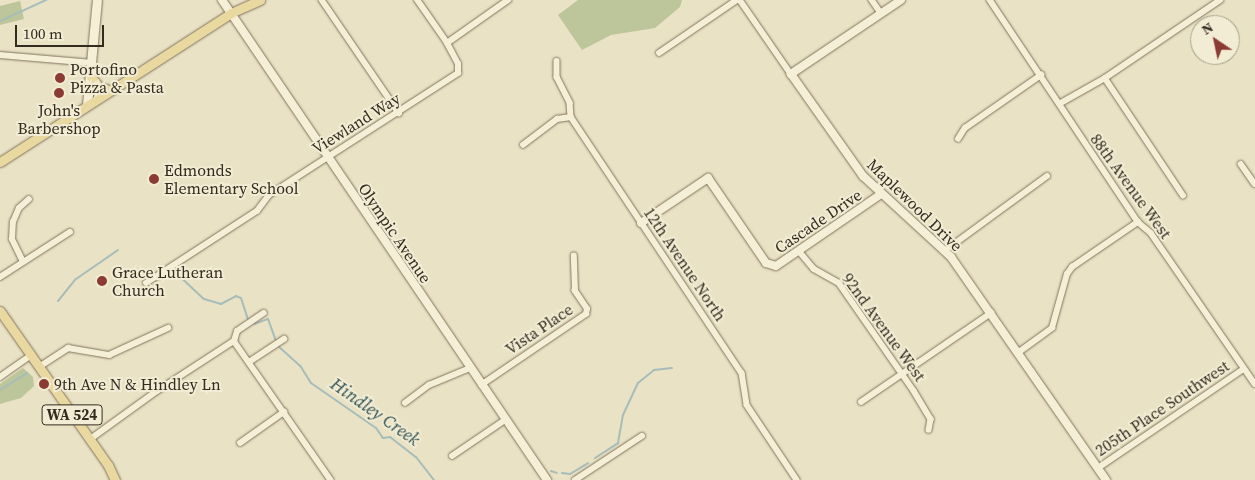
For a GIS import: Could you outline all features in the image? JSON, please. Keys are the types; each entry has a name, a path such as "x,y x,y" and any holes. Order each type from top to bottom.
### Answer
{"main road":[{"path":"87,105 93,63 97,0"},
{"path":"0,162 231,12 260,0"},
{"path":"91,77 99,87 109,90"},
{"name":"WA 524","path":"0,310 90,440 115,480"}],"street":[{"name":"Olympic Avenue","path":"222,0 326,157 547,480"},
{"path":"322,0 399,114"},
{"path":"417,0 447,43 508,0"},
{"name":"Maplewood Drive","path":"659,53 738,0 854,165 881,194 946,250 1019,352 1106,480"},
{"path":"872,0 881,14"},
{"path":"791,74 901,0"},
{"name":"88th Avenue West","path":"990,0 1061,103 1068,120 1138,222 1150,233 1242,370 1255,384"},
{"path":"1061,103 1105,78 1220,0"},
{"name":"Viewland Way","path":"146,283 257,211 269,195 326,157 399,114 458,73 458,64 447,43"},
{"path":"0,55 93,63"},
{"name":"12th Avenue North","path":"557,60 557,77 570,103 571,117 640,223 742,373 746,405 797,480"},
{"path":"958,139 965,128 1041,74"},
{"path":"1105,78 1184,195"},
{"path":"523,145 557,119 571,117"},
{"path":"1240,164 1255,184"},
{"path":"946,250 1047,176"},
{"name":"Cascade Drive","path":"640,223 708,178 770,267 776,266 799,251 881,194"},
{"path":"23,262 12,239 13,222 19,208 29,199"},
{"path":"1019,352 1052,328 1066,274 1072,267 1138,222"},
{"path":"0,277 70,232"},
{"name":"92nd Avenue West","path":"799,251 814,269 839,282 931,419 929,430"},
{"name":"Vista Place","path":"481,385 586,314 586,309 575,291 574,256"},
{"path":"90,440 157,391 234,341 237,331 264,313"},
{"path":"861,402 991,314"},
{"path":"39,367 68,348 109,355 168,328"},
{"path":"249,362 284,338"},
{"path":"234,341 331,480"},
{"path":"0,377 31,355"},
{"path":"405,403 429,385 470,368"},
{"name":"205th Place Southwest","path":"1098,468 1242,370"},
{"path":"240,443 284,412"},
{"path":"452,456 506,420"},
{"path":"575,480 642,436"}],"green space":[{"path":"578,0 682,0 680,7 655,28 611,35 582,50 558,15"},
{"path":"20,1 24,19 0,25 0,6"},
{"path":"23,368 33,377 34,386 21,398 0,404 0,384"}],"waterway":[{"path":"0,21 46,0"},
{"path":"58,301 76,279 118,250"},
{"path":"176,273 204,299 221,304 236,296 241,298 248,319"},
{"name":"Hindley Creek","path":"254,324 268,319 276,341"},
{"name":"Hindley Creek","path":"278,346 301,367 311,383 376,428 383,438 390,437 416,457 434,480"},
{"name":"Hindley Creek","path":"595,458 618,443 623,415 638,383 654,370 672,368"},
{"name":"Hindley Creek","path":"0,390 27,373"},
{"name":"Hindley Creek","path":"562,473 570,474 588,463"},
{"name":"Hindley Creek","path":"551,471 557,473"}],"place":[{"name":"Portofino Pizza & Pasta","path":"60,78"},
{"name":"John's Barbershop","path":"59,93"},
{"name":"Edmonds Elementary School","path":"154,179"},
{"name":"Grace Lutheran Church","path":"102,281"},
{"name":"9th Ave N & Hindley Ln","path":"44,384"}]}
